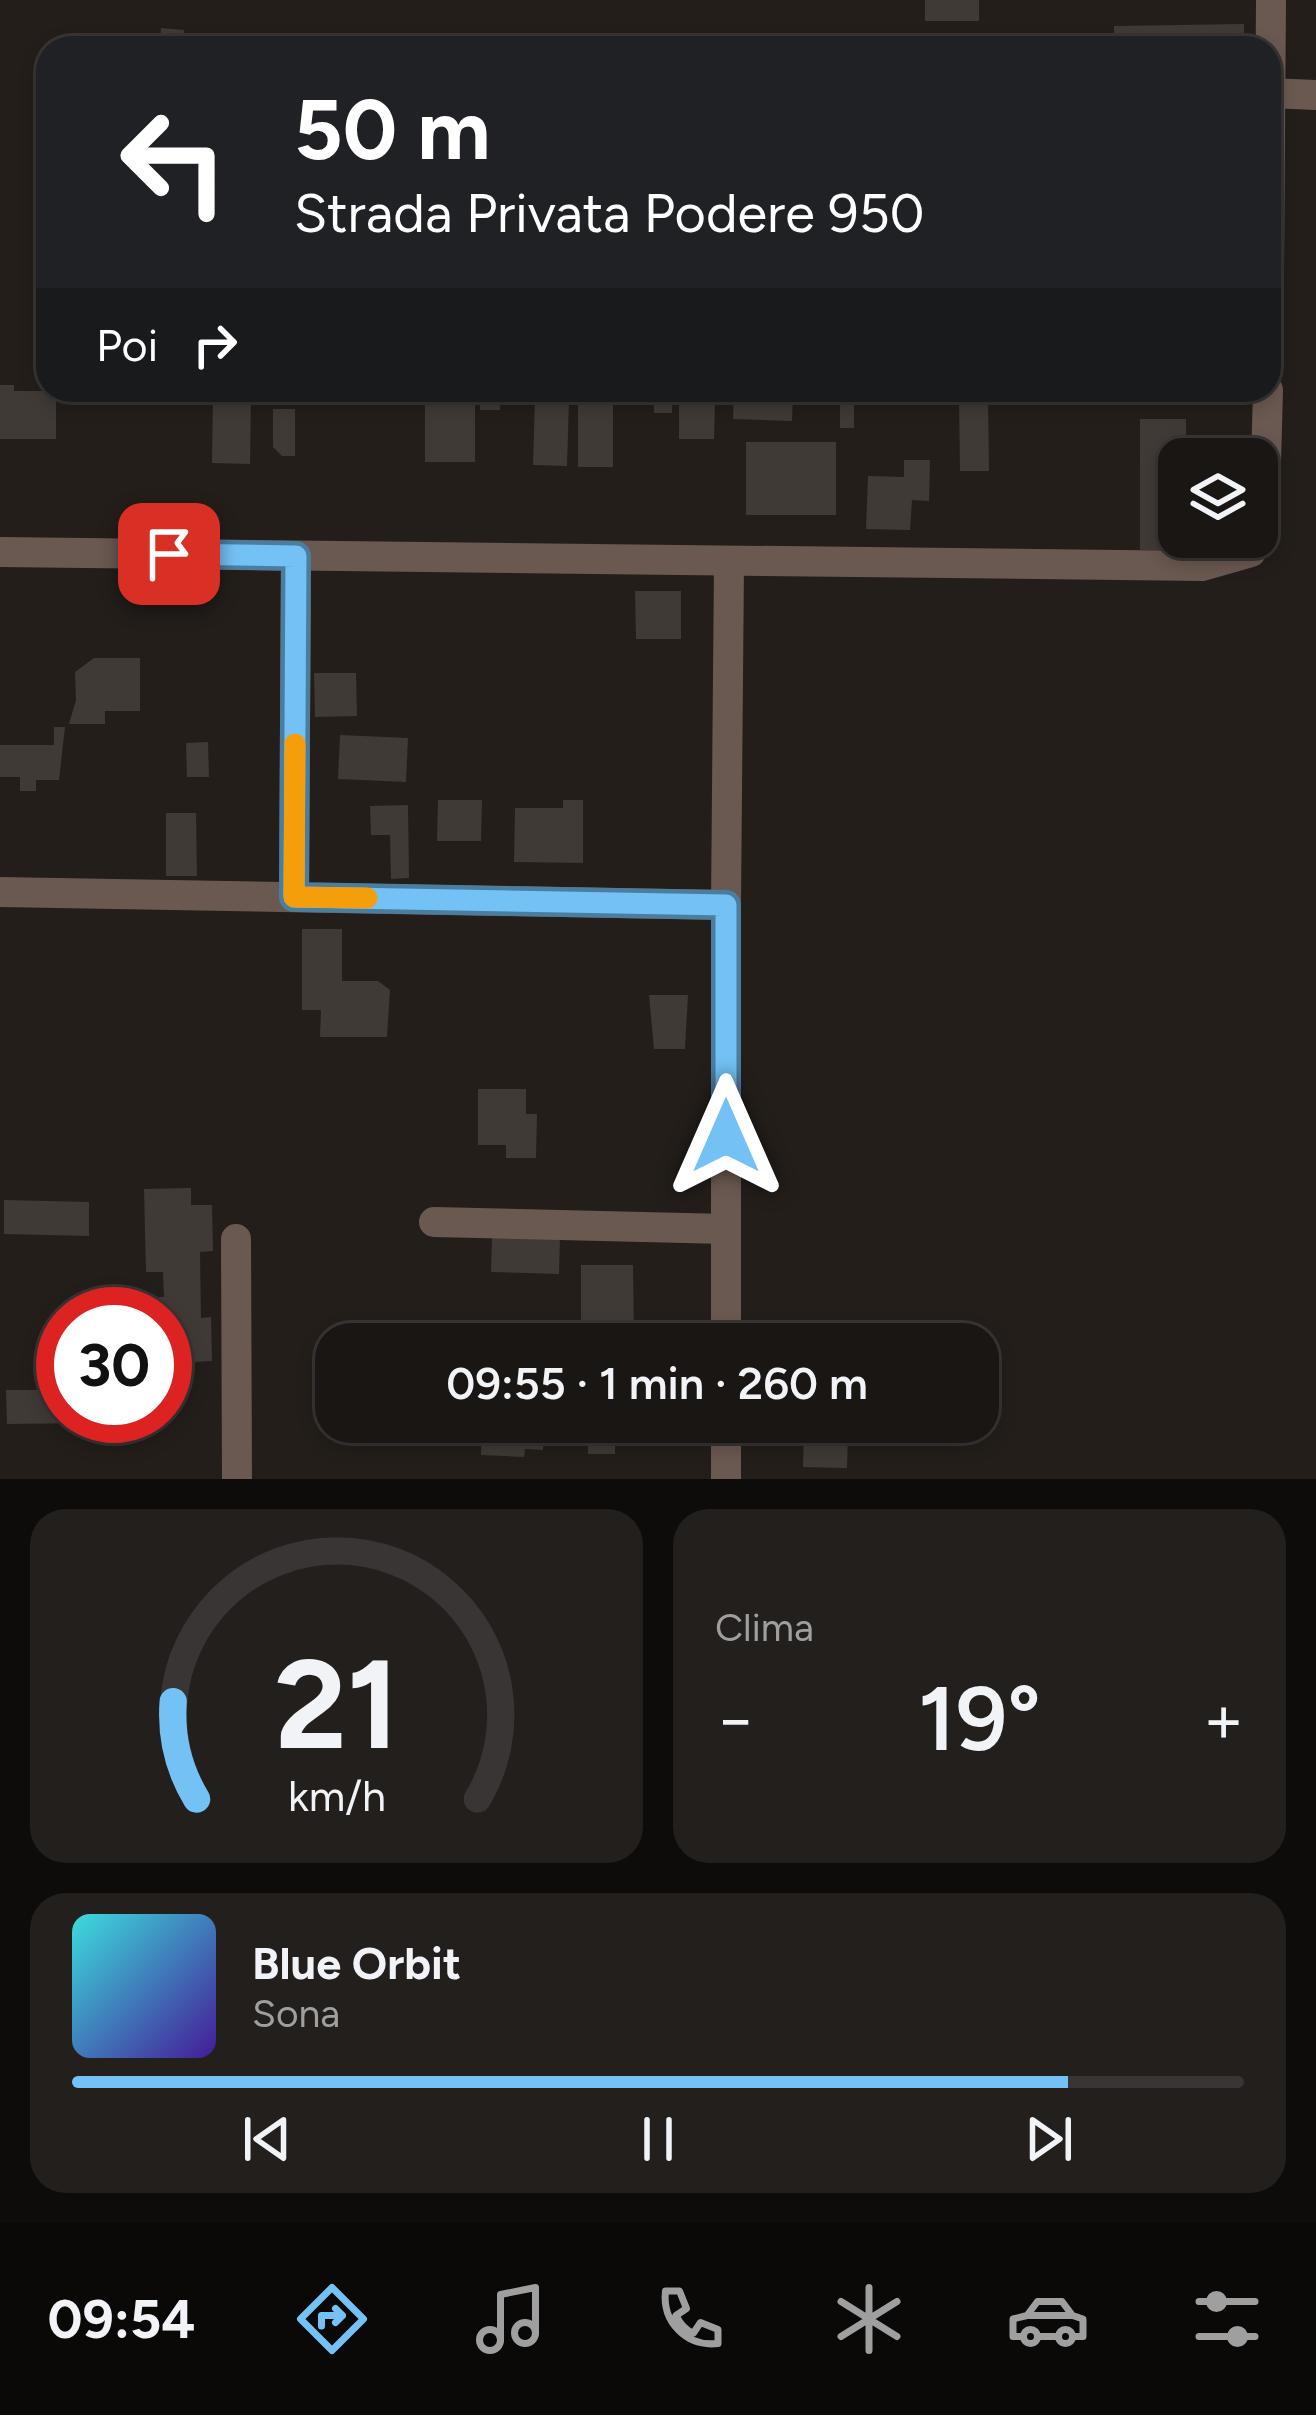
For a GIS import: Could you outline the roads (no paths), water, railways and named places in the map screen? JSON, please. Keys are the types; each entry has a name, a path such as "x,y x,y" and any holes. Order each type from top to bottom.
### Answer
{"street":[{"path":"1270,0 1279,36"},
{"path":"1281,43 1294,94 1281,187"},
{"path":"0,552 1182,567 1230,561 1251,552 1264,533 1268,402"},
{"path":"294,897 296,556"},
{"path":"726,1323 729,562"},
{"path":"0,892 726,905"},
{"path":"434,1222 726,1229"},
{"path":"236,1239 237,1479"},
{"path":"726,1443 726,1479"}]}
